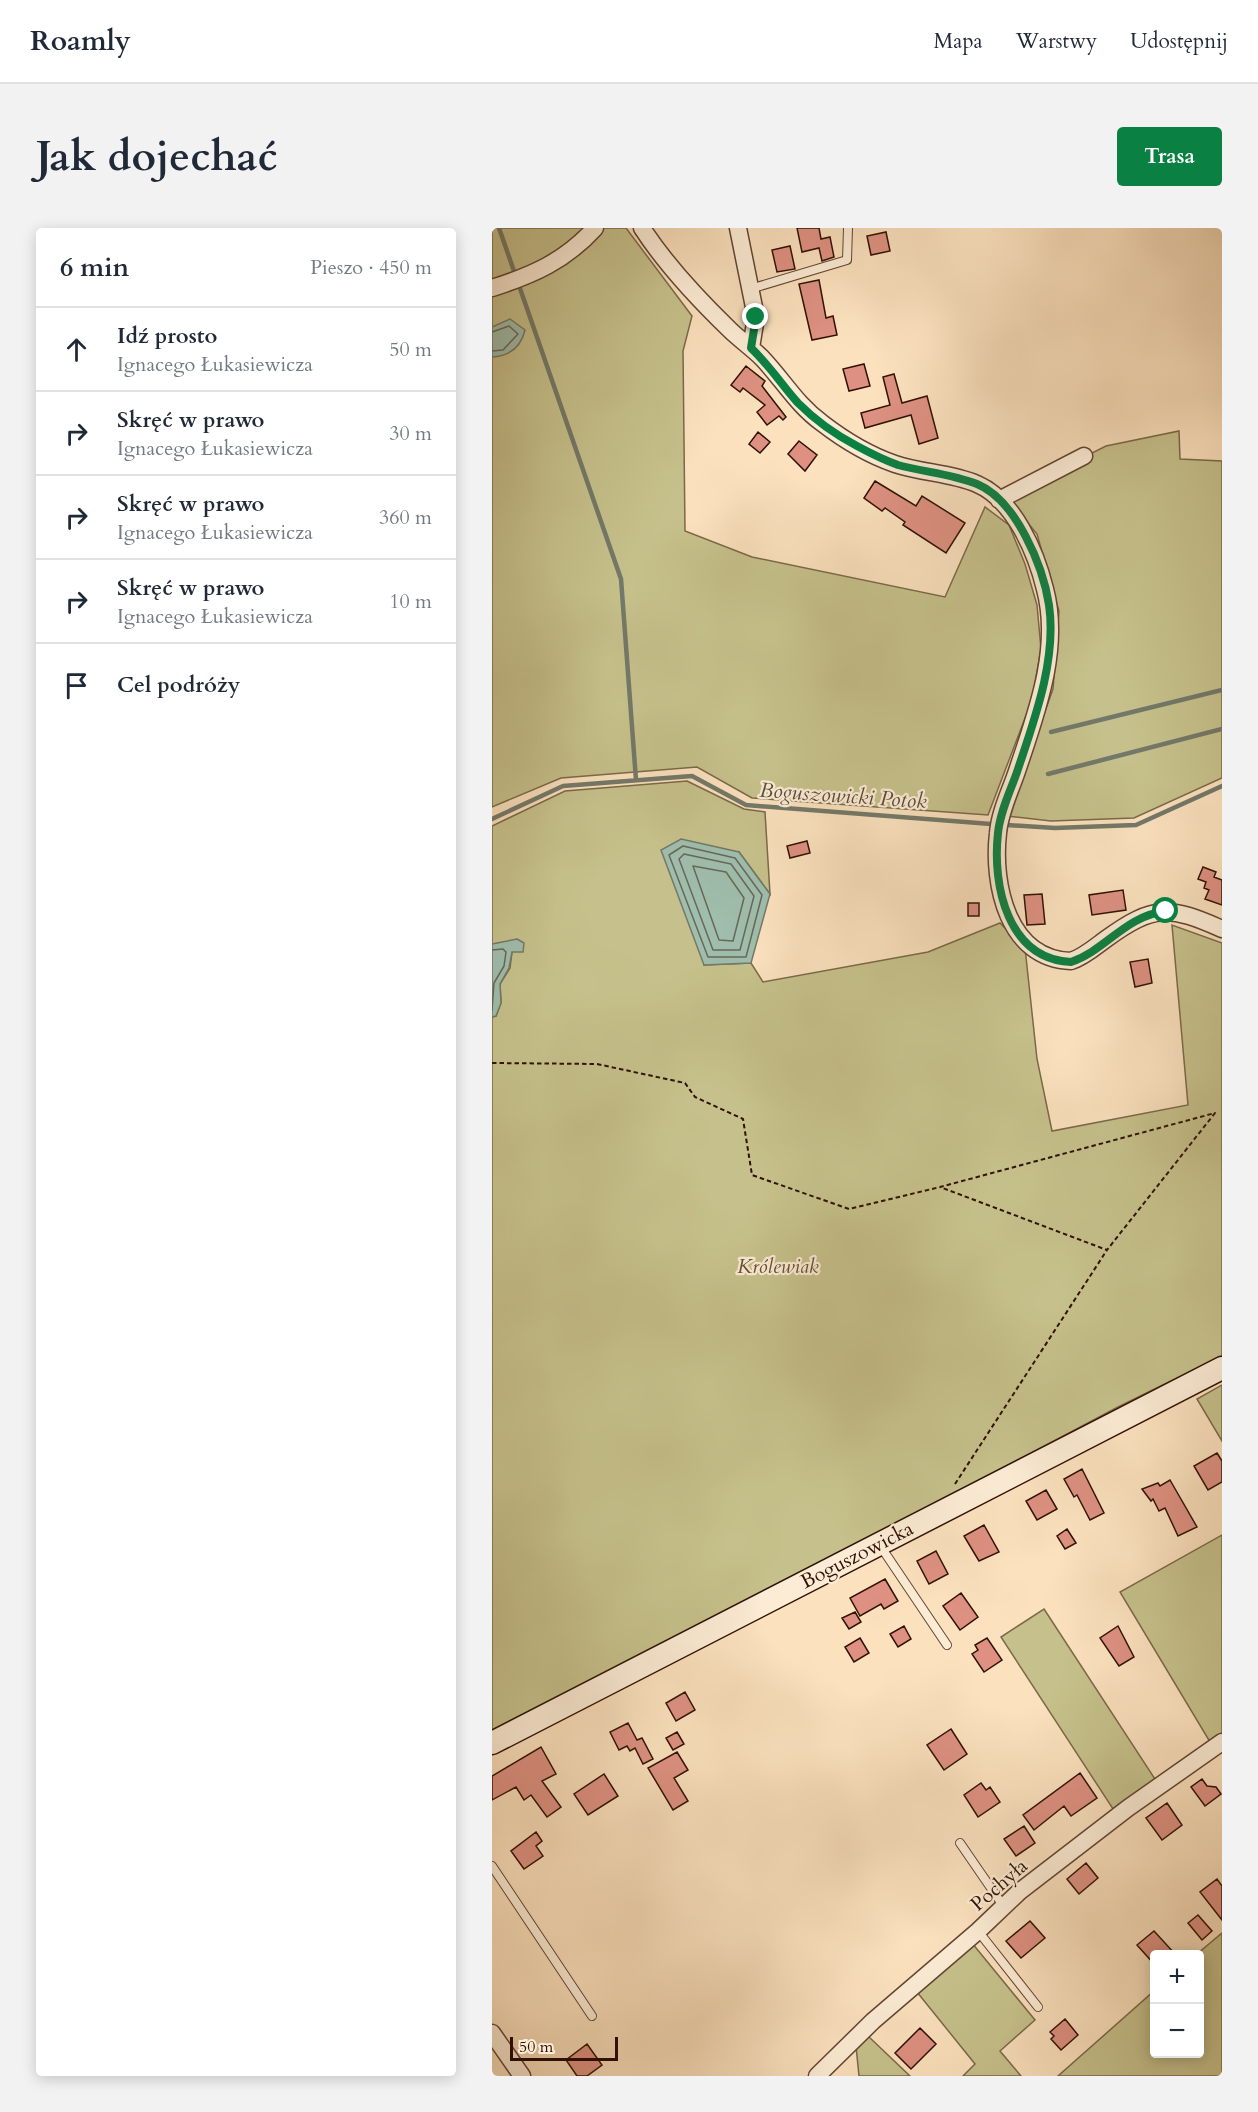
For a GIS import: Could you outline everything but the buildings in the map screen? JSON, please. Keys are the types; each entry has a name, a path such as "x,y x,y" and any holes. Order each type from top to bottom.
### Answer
{"street":[{"path":"492,288 548,268 574,249 595,228"},
{"path":"642,228 655,248 692,291 751,348 805,410 855,445 898,465 978,484 999,500 1018,524 1036,559 1046,591 1050,619 1043,684 998,834 1003,899 1013,927 1029,948 1051,960 1071,962 1127,925 1154,912 1182,912 1222,929"},
{"path":"738,228 756,324 751,348"},
{"path":"999,500 1084,456"},
{"name":"Boguszowicka","path":"492,1743 1222,1368"},
{"name":"Pochyła","path":"817,2076 873,2021 1004,1907 1128,1808 1222,1742"},
{"path":"492,2033 522,2076"}],"lane":[{"path":"750,289 847,260 848,228"},
{"path":"879,1544 947,1645"},
{"path":"960,1842 1004,1907"},
{"path":"492,1866 591,2016"},
{"path":"978,1931 1038,2007"}],"path":[{"path":"492,1063 597,1064 686,1083 695,1097 742,1119 752,1175 849,1209 940,1187 1215,1113 1107,1250 954,1485"},
{"path":"940,1187 1107,1250"}],"green space":[{"path":"492,228 626,228 692,316 683,351 685,531 752,557 945,597 985,507 1009,525 1025,564 1037,605 1041,649 1032,700 988,815 752,798 697,767 561,778 492,807"},
{"path":"1179,431 1180,459 1222,461 1222,778 1134,818 1051,821 1007,816 1053,689 1059,611 1037,534 1006,496 1106,446"},
{"name":"Królewiak","path":"687,781 744,809 765,812 770,894 739,852 704,965 751,963 763,982 928,952 1000,923 1025,948 1037,1059 1052,1131 1188,1105 1172,925 1222,943 1222,1356 1118,1407 886,1530 492,1730 492,1017 496,1016 501,1003 500,984 510,968 512,952 501,943 492,944 492,826 565,791"},
{"path":"1222,1385 1222,1441 1197,1399"},
{"path":"1222,1535 1222,1734 1210,1742 1120,1592"},
{"path":"1044,1609 1155,1779 1115,1812 1001,1637"},
{"path":"1222,1933 1222,2076 1058,2076 1150,1995 1150,2058 1204,2058 1204,1950 1202,1950"},
{"path":"972,1943 1035,2020 1000,2051 1021,2076 963,2076 975,2064 917,1992"},
{"path":"868,2036 910,2076 859,2076 856,2046"}],"water":[{"path":"510,319 525,330 521,341 513,350 504,355 492,357 492,327"},
{"path":"681,839 739,852 770,894 751,963 704,965 661,850"},
{"path":"517,939 524,943 523,952 512,952 509,968 500,984 501,1003 496,1016 492,1017 492,944"}],"waterway":[{"path":"499,228 621,579 636,780"},
{"path":"1051,732 1222,690"},
{"path":"1048,774 1222,729"},
{"name":"Boguszowicki Potok","path":"492,819 563,786 692,776 746,805 991,824"},
{"name":"Boguszowicki Potok","path":"1007,825 1055,828 1136,825 1222,786"}],"route":[{"path":"756,317 756,331 751,348 763,359 805,410 855,445 883,459 898,465 965,480 987,489 1002,502 1018,524 1036,559 1049,606 1050,630 1046,668 1032,724 1003,810 997,851 1007,915 1021,939 1029,948 1044,957 1071,962 1127,925 1154,912 1166,911"}]}
